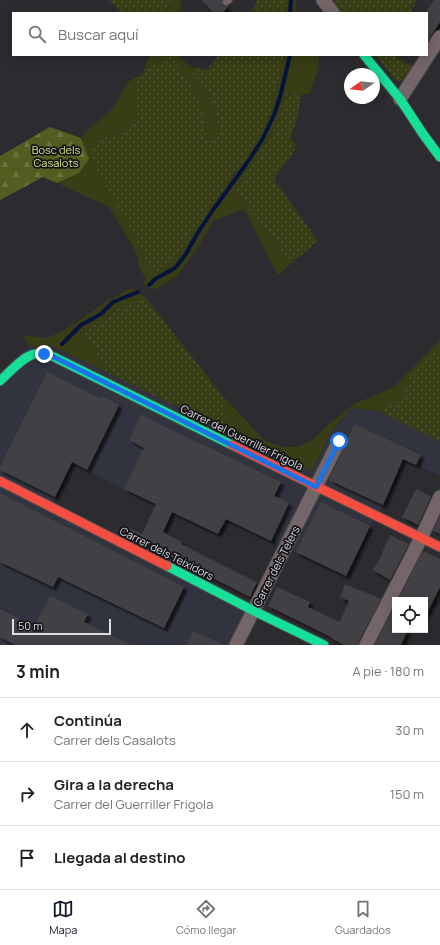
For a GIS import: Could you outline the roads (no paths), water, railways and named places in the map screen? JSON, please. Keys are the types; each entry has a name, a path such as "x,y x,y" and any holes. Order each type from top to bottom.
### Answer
{"street":[{"path":"323,0 332,12"},
{"path":"428,56 440,37"},
{"path":"365,56 400,99 440,157"},
{"path":"400,99 428,56"},
{"name":"Carrer del Guerriller Frigola","path":"0,382 24,360 32,355 44,354 54,357 440,547"},
{"name":"Carrer dels Telers","path":"236,645 339,441"},
{"name":"Carrer dels Teixidors","path":"0,481 254,611 324,645"},
{"path":"366,645 440,498"}],"waterway":[{"path":"290,12 291,0"},
{"path":"149,285 155,279 175,268 184,257 199,231 262,140 274,115 280,97 290,56"},
{"path":"62,344 81,325 101,314 113,302 138,292"}],"park label":[{"name":"Bosc dels Casalots","path":"56,155"}]}
